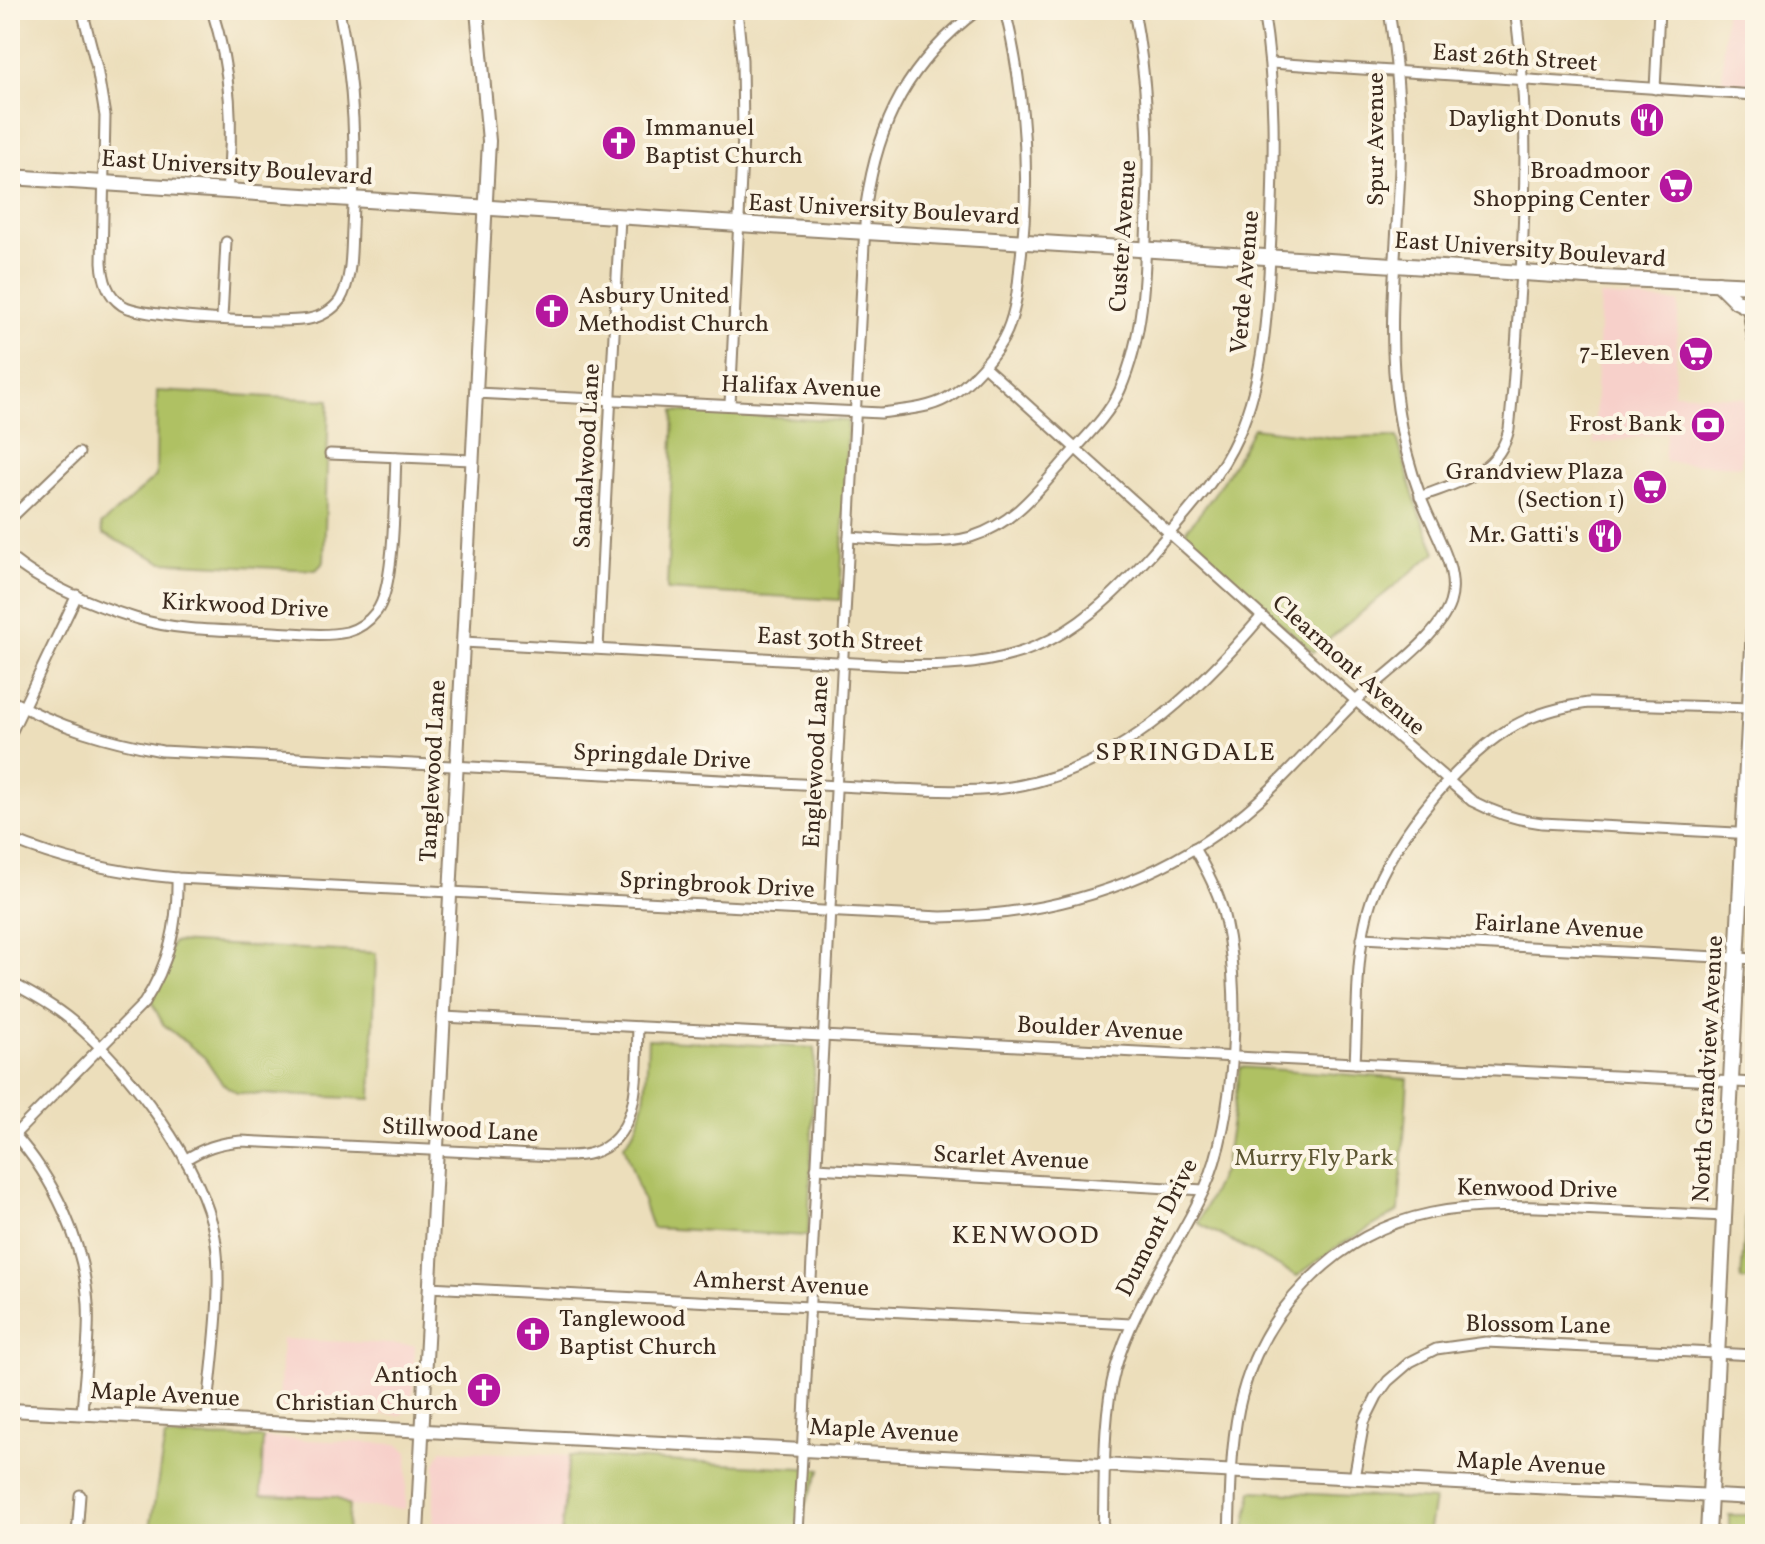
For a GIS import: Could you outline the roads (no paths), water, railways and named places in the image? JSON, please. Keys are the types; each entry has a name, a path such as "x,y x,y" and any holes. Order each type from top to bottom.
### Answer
{"main road":[{"name":"Tanglewood Lane","path":"417,1534 485,207 488,125 477,10"},
{"name":"East University Boulevard","path":"10,177 1521,273 1755,285"},
{"path":"1718,283 1736,301 1750,308 1755,338"},
{"name":"North Grandview Avenue","path":"1708,1534 1737,958 1749,834 1755,607"},
{"name":"Maple Avenue","path":"10,1410 1755,1498"}],"street":[{"path":"82,10 105,116 102,262 103,277 112,295 119,303 136,310 222,318 309,319 334,307 347,278 354,199 355,113 339,10"},
{"path":"212,10 230,83 233,143 227,191"},
{"path":"730,405 743,112 737,10"},
{"name":"Englewood Lane","path":"798,1534 865,231 871,165 897,97 930,53 978,10"},
{"name":"Halifax Avenue","path":"476,393 881,413 947,398 995,353 1009,327 1016,297 1023,241 1025,146 1022,105 1005,10"},
{"name":"Custer Avenue","path":"849,537 948,541 988,531 1026,504 1109,411 1134,352 1147,248 1150,174 1148,96 1134,10"},
{"name":"Verde Avenue","path":"1169,533 1212,483 1238,437 1256,387 1265,335 1275,132 1271,63 1263,10"},
{"name":"Spur Avenue","path":"1356,701 1438,624 1450,603 1452,584 1420,497 1398,412 1391,339 1400,168 1398,71 1389,10"},
{"path":"1420,497 1483,470 1503,449 1512,402 1525,168 1523,80 1515,10"},
{"path":"1655,89 1659,10"},
{"name":"East 26th Street","path":"1271,63 1755,95"},
{"name":"Sandalwood Lane","path":"598,648 620,217"},
{"path":"222,318 226,242"},
{"name":"Clearmont Avenue","path":"984,366 1356,701 1472,801 1517,820 1749,834"},
{"path":"10,519 79,453"},
{"path":"330,454 472,460"},
{"name":"Kirkwood Drive","path":"10,557 77,595 137,619 181,627 304,633 350,631 375,614 384,598 391,551 396,457"},
{"name":"East 30th Street","path":"463,642 905,665 982,663 1019,654 1061,634 1092,613 1139,568 1169,533"},
{"path":"10,735 77,595"},
{"name":"Springdale Drive","path":"10,700 66,727 95,737 162,751 456,768 981,790 1033,783 1078,767 1133,738 1181,703 1231,653 1262,616"},
{"name":"Springbrook Drive","path":"10,839 38,851 91,866 177,878 982,917 1044,908 1107,890 1194,848 1257,802 1356,701"},
{"path":"1355,1063 1362,938 1374,894 1392,855 1448,782 1483,748 1510,728 1567,706 1604,702 1752,708"},
{"name":"Dumont Drive","path":"1103,1534 1108,1412 1115,1372 1131,1324 1204,1190 1217,1156 1229,1099 1233,990 1229,935 1211,877 1194,848"},
{"path":"82,1414 88,1308 83,1271 59,1201 12,1132 144,1003 163,970 174,934 177,878"},
{"name":"Fairlane Avenue","path":"1362,938 1755,959"},
{"path":"10,982 44,1000 101,1048 143,1096 185,1160 208,1209 217,1263 207,1420"},
{"name":"Boulder Avenue","path":"443,1017 1755,1083"},
{"name":"Stillwood Lane","path":"185,1160 221,1142 241,1141 580,1156 600,1150 618,1137 630,1116 638,1027"},
{"name":"Scarlet Avenue","path":"816,1168 1204,1190"},
{"name":"Kenwood Drive","path":"1229,1534 1235,1430 1254,1360 1268,1332 1296,1293 1346,1249 1373,1233 1428,1213 1476,1206 1724,1216"},
{"name":"Amherst Avenue","path":"429,1287 1131,1324"},
{"name":"Blossom Lane","path":"1354,1478 1364,1422 1377,1396 1388,1381 1410,1362 1436,1349 1486,1342 1755,1355"},
{"path":"77,1534 80,1495"}],"place":[{"name":"Daylight Donuts","path":"1647,120"},
{"name":"Immanuel Baptist Church","path":"619,143"},
{"name":"Broadmoor Shopping Center","path":"1676,186"},
{"name":"Asbury United Methodist Church","path":"552,311"},
{"name":"7-Eleven","path":"1696,354"},
{"name":"Frost Bank","path":"1708,425"},
{"name":"Grandview Plaza (Section 1)","path":"1650,487"},
{"name":"Mr. Gatti's","path":"1605,536"},
{"name":"Tanglewood Baptist Church","path":"533,1334"},
{"name":"Antioch Christian Church","path":"484,1390"}],"district":[{"name":"SPRINGDALE","path":"1186,753"},
{"name":"KENWOOD","path":"1026,1236"}],"park label":[{"name":"Murry Fly Park","path":"1314,1159"}]}
